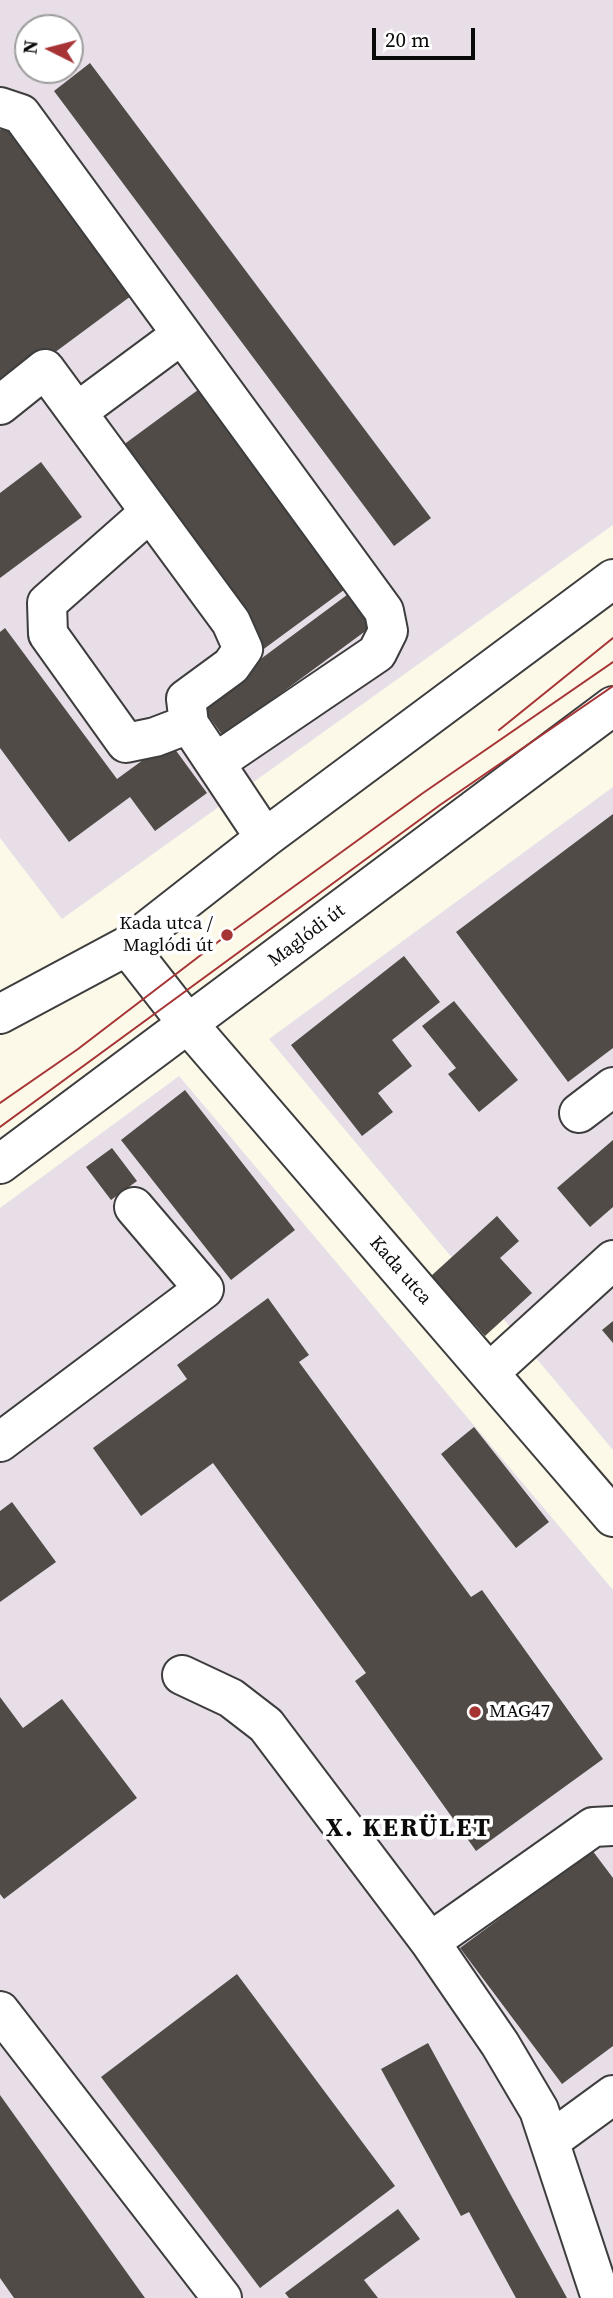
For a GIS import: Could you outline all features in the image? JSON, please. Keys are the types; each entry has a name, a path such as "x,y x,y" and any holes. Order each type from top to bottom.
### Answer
{"street":[{"path":"0,107 21,114 384,611 388,631 377,653 215,762"},
{"path":"77,412 181,335"},
{"path":"0,405 45,369 231,622 243,649 231,666 186,699 189,724 265,838"},
{"path":"150,512 47,603 48,634 126,743 155,737 189,724"},
{"path":"0,1014 127,946 265,838 613,579"},
{"name":"Maglódi út","path":"0,1164 613,706"},
{"name":"Kada utca","path":"127,946 188,1024 613,1517"},
{"path":"579,1114 613,1087"},
{"path":"0,1442 204,1289 134,1207"},
{"path":"489,1374 613,1260"},
{"path":"182,1675 230,1698 266,1725 429,1942 524,2082 539,2110 601,2298"},
{"path":"429,1942 593,1827 613,1826"},
{"path":"0,2011 222,2298"},
{"path":"550,2141 613,2095"}],"shaded area":[{"path":"0,0 613,0 613,525 62,919 0,838"},
{"path":"613,787 613,1450 269,1039"},
{"path":"179,1076 613,1590 613,2298 0,2298 0,1208"}],"building":[{"path":"90,63 431,518 394,546 54,91 63,84 84,84 84,68"},
{"path":"6,125 131,296 0,393 0,130"},
{"path":"202,387 348,587 261,651 115,451"},
{"path":"41,462 82,517 0,578 0,493"},
{"path":"351,592 375,624 223,736 200,704"},
{"path":"5,628 117,779 169,741 207,793 155,831 130,797 69,842 0,748 0,632"},
{"path":"613,814 613,1048 568,1082 456,932"},
{"path":"404,956 440,1002 392,1040 412,1066 378,1093 393,1112 362,1136 291,1045"},
{"path":"454,1001 518,1080 479,1112 448,1074 456,1068 422,1026"},
{"path":"185,1090 295,1230 231,1280 121,1140"},
{"path":"613,1140 613,1207 590,1227 557,1188"},
{"path":"112,1148 137,1181 111,1200 86,1167"},
{"path":"497,1216 519,1241 500,1258 532,1293 485,1336 431,1276"},
{"path":"268,1298 309,1355 299,1362 471,1597 482,1590 603,1759 476,1851 355,1681 366,1673 213,1463 141,1516 93,1448 187,1379 177,1365"},
{"path":"613,1321 613,1343 602,1330"},
{"path":"474,1427 549,1522 516,1548 441,1454"},
{"path":"12,1502 56,1562 0,1602 0,1511"},
{"path":"0,1697 23,1728 62,1699 137,1798 4,1899 0,1894"},
{"path":"592,1850 613,1878 613,2046 562,2084 460,1948"},
{"path":"237,1974 395,2186 260,2288 101,2077"},
{"path":"428,2043 567,2298 516,2298 469,2212 461,2216 381,2069"},
{"path":"0,2095 145,2298 14,2298 0,2278"},
{"path":"398,2209 420,2239 364,2280 378,2298 289,2298 285,2293"}],"tram line":[{"path":"499,730 613,638"},
{"path":"0,1103 78,1049 227,935 423,793 613,662"},
{"path":"0,1127 440,805 613,686"}],"place":[{"name":"Kada utca / Maglódi út","path":"227,935"},
{"name":"MAG47","path":"475,1712"}],"district":[{"name":"X. KERÜLET","path":"409,1829"}]}
